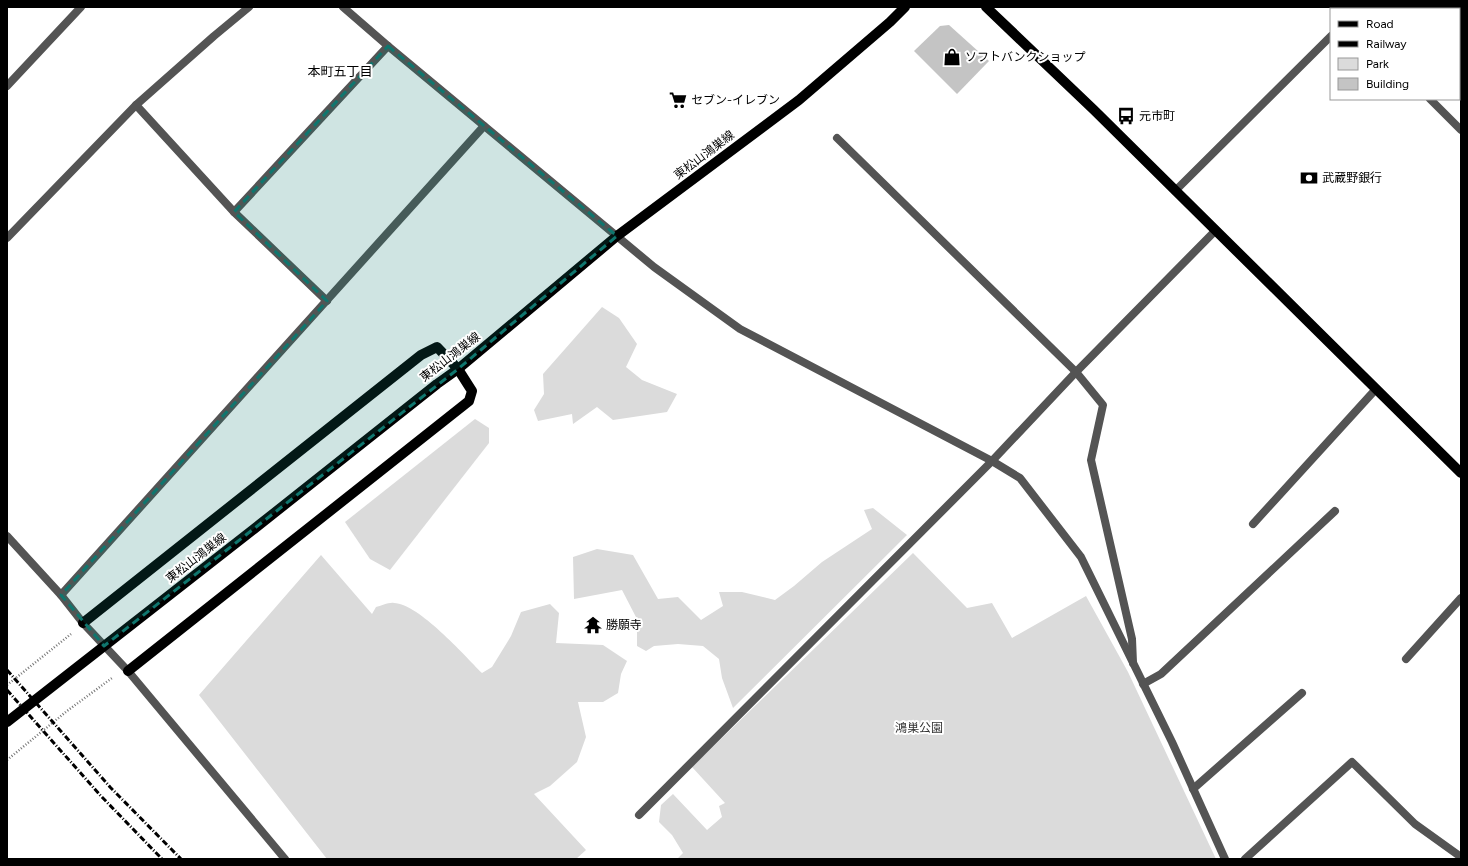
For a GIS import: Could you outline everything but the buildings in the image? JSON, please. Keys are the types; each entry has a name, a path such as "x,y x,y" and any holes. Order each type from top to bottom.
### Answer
{"main road":[{"name":"東松山鴻巣線","path":"7,722 458,369 617,236 799,100 890,22 905,7"},
{"path":"986,7 1094,110 1461,473"},
{"path":"83,623 421,355 437,347 458,369 472,391 469,401 128,671"}],"street":[{"path":"7,86 81,7"},
{"path":"7,238 136,106 214,36 249,7"},
{"path":"343,7 654,267 740,329 992,461 1020,478 1081,557 1143,684 1225,859"},
{"path":"1175,191 1330,37"},
{"path":"234,212 388,46"},
{"path":"1431,100 1461,130"},
{"path":"136,106 234,212 327,301"},
{"path":"60,595 484,126"},
{"path":"837,138 1076,372 1104,405 1091,460 1132,639 1133,664"},
{"path":"638,815 992,461 1076,372 1216,230"},
{"path":"1252,524 1376,389"},
{"path":"1143,684 1161,674 1335,511"},
{"path":"7,536 83,623 128,671 285,859"},
{"path":"1406,659 1461,598"},
{"path":"1193,789 1302,693"},
{"path":"1245,859 1352,762 1415,824 1461,857"}],"path":[{"path":"7,684 71,633"},
{"path":"7,760 106,682"}],"highlighted area":[{"path":"388,46 617,236 458,369 104,646 61,595 327,301 234,212"}],"green space":[{"path":"602,307 619,318 637,344 626,367 642,380 677,394 667,412 613,420 597,407 573,424 572,414 538,421 534,410 544,394 543,374"},
{"path":"475,419 489,428 489,443 390,570 370,559 345,522"},
{"path":"873,508 907,535 733,708 722,678 719,659 703,646 678,644 654,646 646,651 637,646 637,619 622,590 574,599 573,557 597,549 633,555 658,599 678,597 701,620 723,606 719,592 742,592 775,600 822,562 872,529 864,510"},
{"name":"鴻巣公園","path":"913,553 967,608 992,603 1012,638 1086,596 1128,672 1216,859 677,859 683,853 672,835 659,822 661,805 673,794 707,830 722,817 719,806 725,803 692,767"},
{"path":"321,555 372,614 376,607 392,603 404,606 416,612 453,643 482,673 492,667 511,636 521,612 550,604 559,613 556,643 603,645 627,661 621,674 618,693 603,702 578,702 586,737 577,762 550,786 534,794 586,850 576,859 327,859 199,695"}],"railway":[{"path":"7,670 110,787 181,859"},
{"path":"7,690 100,795 162,859"}],"place":[{"name":"ソフトバンクショップ","path":"952,57"},
{"name":"セブン-イレブン","path":"678,100"},
{"name":"元市町","path":"1126,116"},
{"name":"武蔵野銀行","path":"1309,178"},
{"name":"勝願寺","path":"593,625"}],"district":[{"name":"本町五丁目","path":"340,71"}]}
